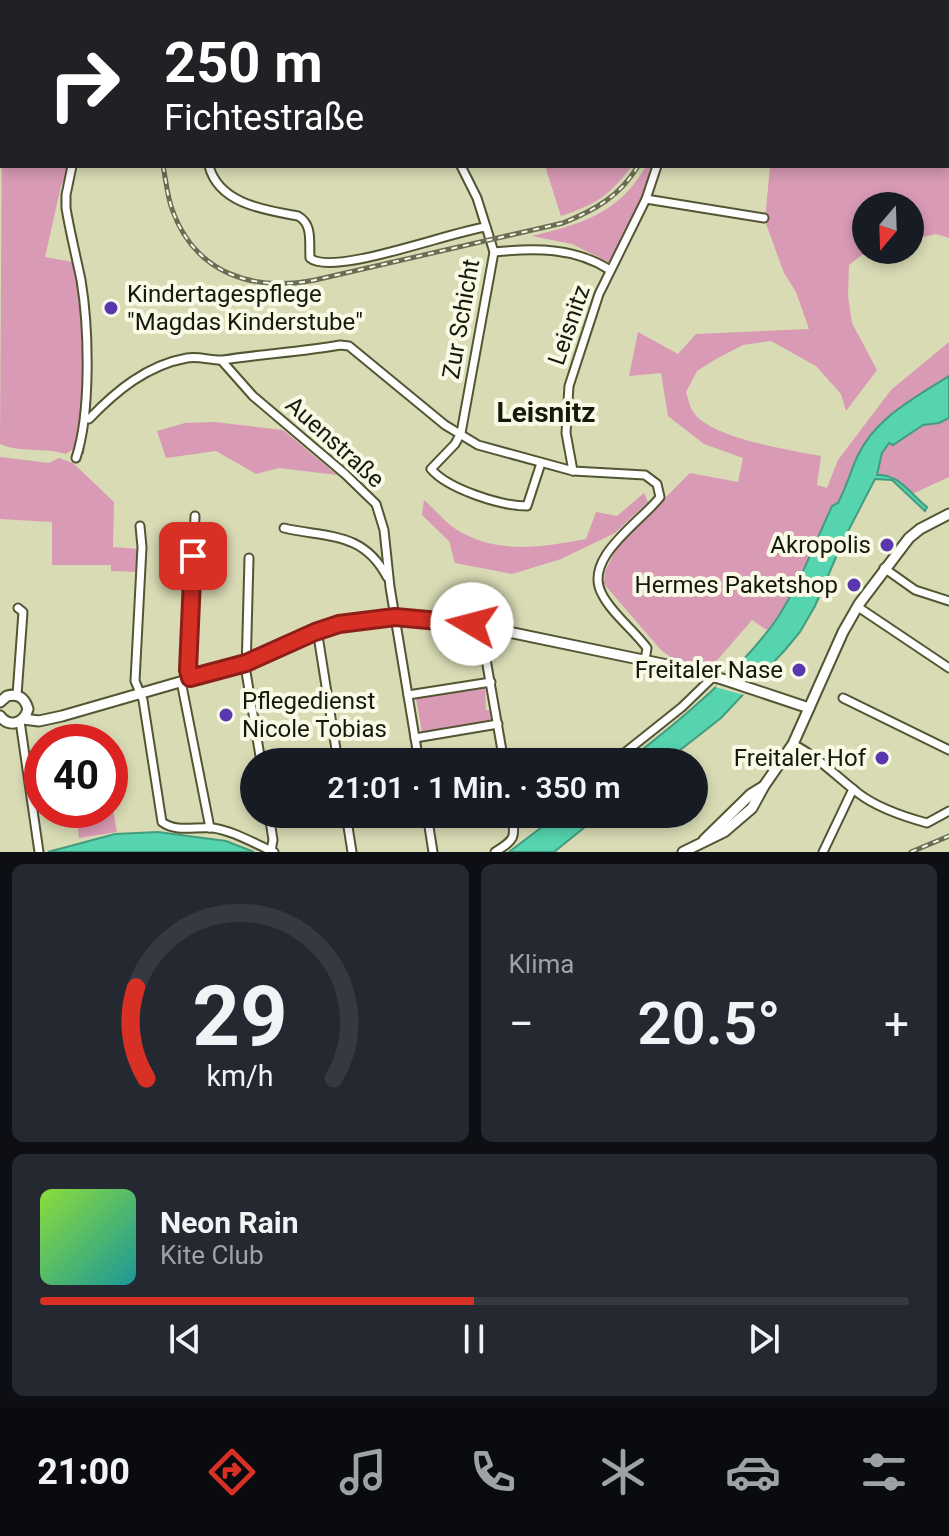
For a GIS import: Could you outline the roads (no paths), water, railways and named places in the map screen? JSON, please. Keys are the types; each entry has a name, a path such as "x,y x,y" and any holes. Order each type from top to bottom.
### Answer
{"street":[{"path":"72,168 66,195 74,257 84,300 85,418 76,458"},
{"path":"210,168 212,178 219,186 246,204 305,220 309,227 310,258 314,262 346,262 486,227"},
{"name":"Zur Schicht","path":"460,435 494,252 477,198 462,168"},
{"name":"Leisnitz","path":"573,471 566,433 569,386 599,294 646,199 656,168"},
{"path":"646,199 764,218"},
{"name":"Leisnitz","path":"494,252 553,249 588,257 610,270"},
{"path":"85,418 89,419 121,388 163,365 195,357 222,361 346,344 460,435 489,450 573,471 645,475 660,490 657,501 607,554 598,582 603,598 647,648 645,660"},
{"name":"Auenstraße","path":"222,361 253,396 376,504 383,523 389,583 417,748"},
{"path":"460,435 431,469 452,484 474,494 527,506 541,463"},
{"path":"683,852 724,832 757,801 793,744 843,632 884,568 915,532 949,514"},
{"path":"195,516 188,670 185,679 210,828"},
{"path":"140,526 142,547 135,681 140,693 160,815 168,826 230,832 273,851 271,828"},
{"path":"284,528 343,538 373,557 389,583"},
{"path":"249,558 246,663 259,748"},
{"path":"884,568 915,590 949,601"},
{"path":"858,607 949,668"},
{"path":"17,695 23,612 18,608"},
{"path":"1,720 12,723 24,716 39,721 52,718 246,663 339,624 395,617 486,627 645,660 717,678 809,708"},
{"path":"486,627 483,642 502,748"},
{"path":"315,632 336,748"},
{"path":"631,748 717,678"},
{"path":"408,695 491,682"},
{"path":"0,701 17,695 24,700 39,852"},
{"path":"843,698 949,750"},
{"path":"415,738 498,724"},
{"path":"793,744 812,754 862,796 922,822 930,822 949,811"},
{"path":"823,852 853,789"},
{"path":"348,828 352,852"},
{"path":"429,828 433,852"},
{"path":"495,852 512,840 513,828"}],"waterway":[{"path":"83,453 84,441"}],"railway":[{"path":"163,168 172,209 195,249 229,273 270,283 315,280 563,223 606,201 637,168"},
{"path":"911,852 949,836"}],"place":[{"name":"Kindertagespflege \"Magdas Kinderstube\"","path":"111,308"},
{"name":"Akropolis","path":"887,545"},
{"name":"Hermes Paketshop","path":"854,585"},
{"name":"Freitaler Nase","path":"799,670"},
{"name":"Pflegedienst Nicole Tobias","path":"226,715"},
{"name":"Freitaler Hof","path":"882,758"}],"district":[{"name":"Leisnitz","path":"546,412"}]}
